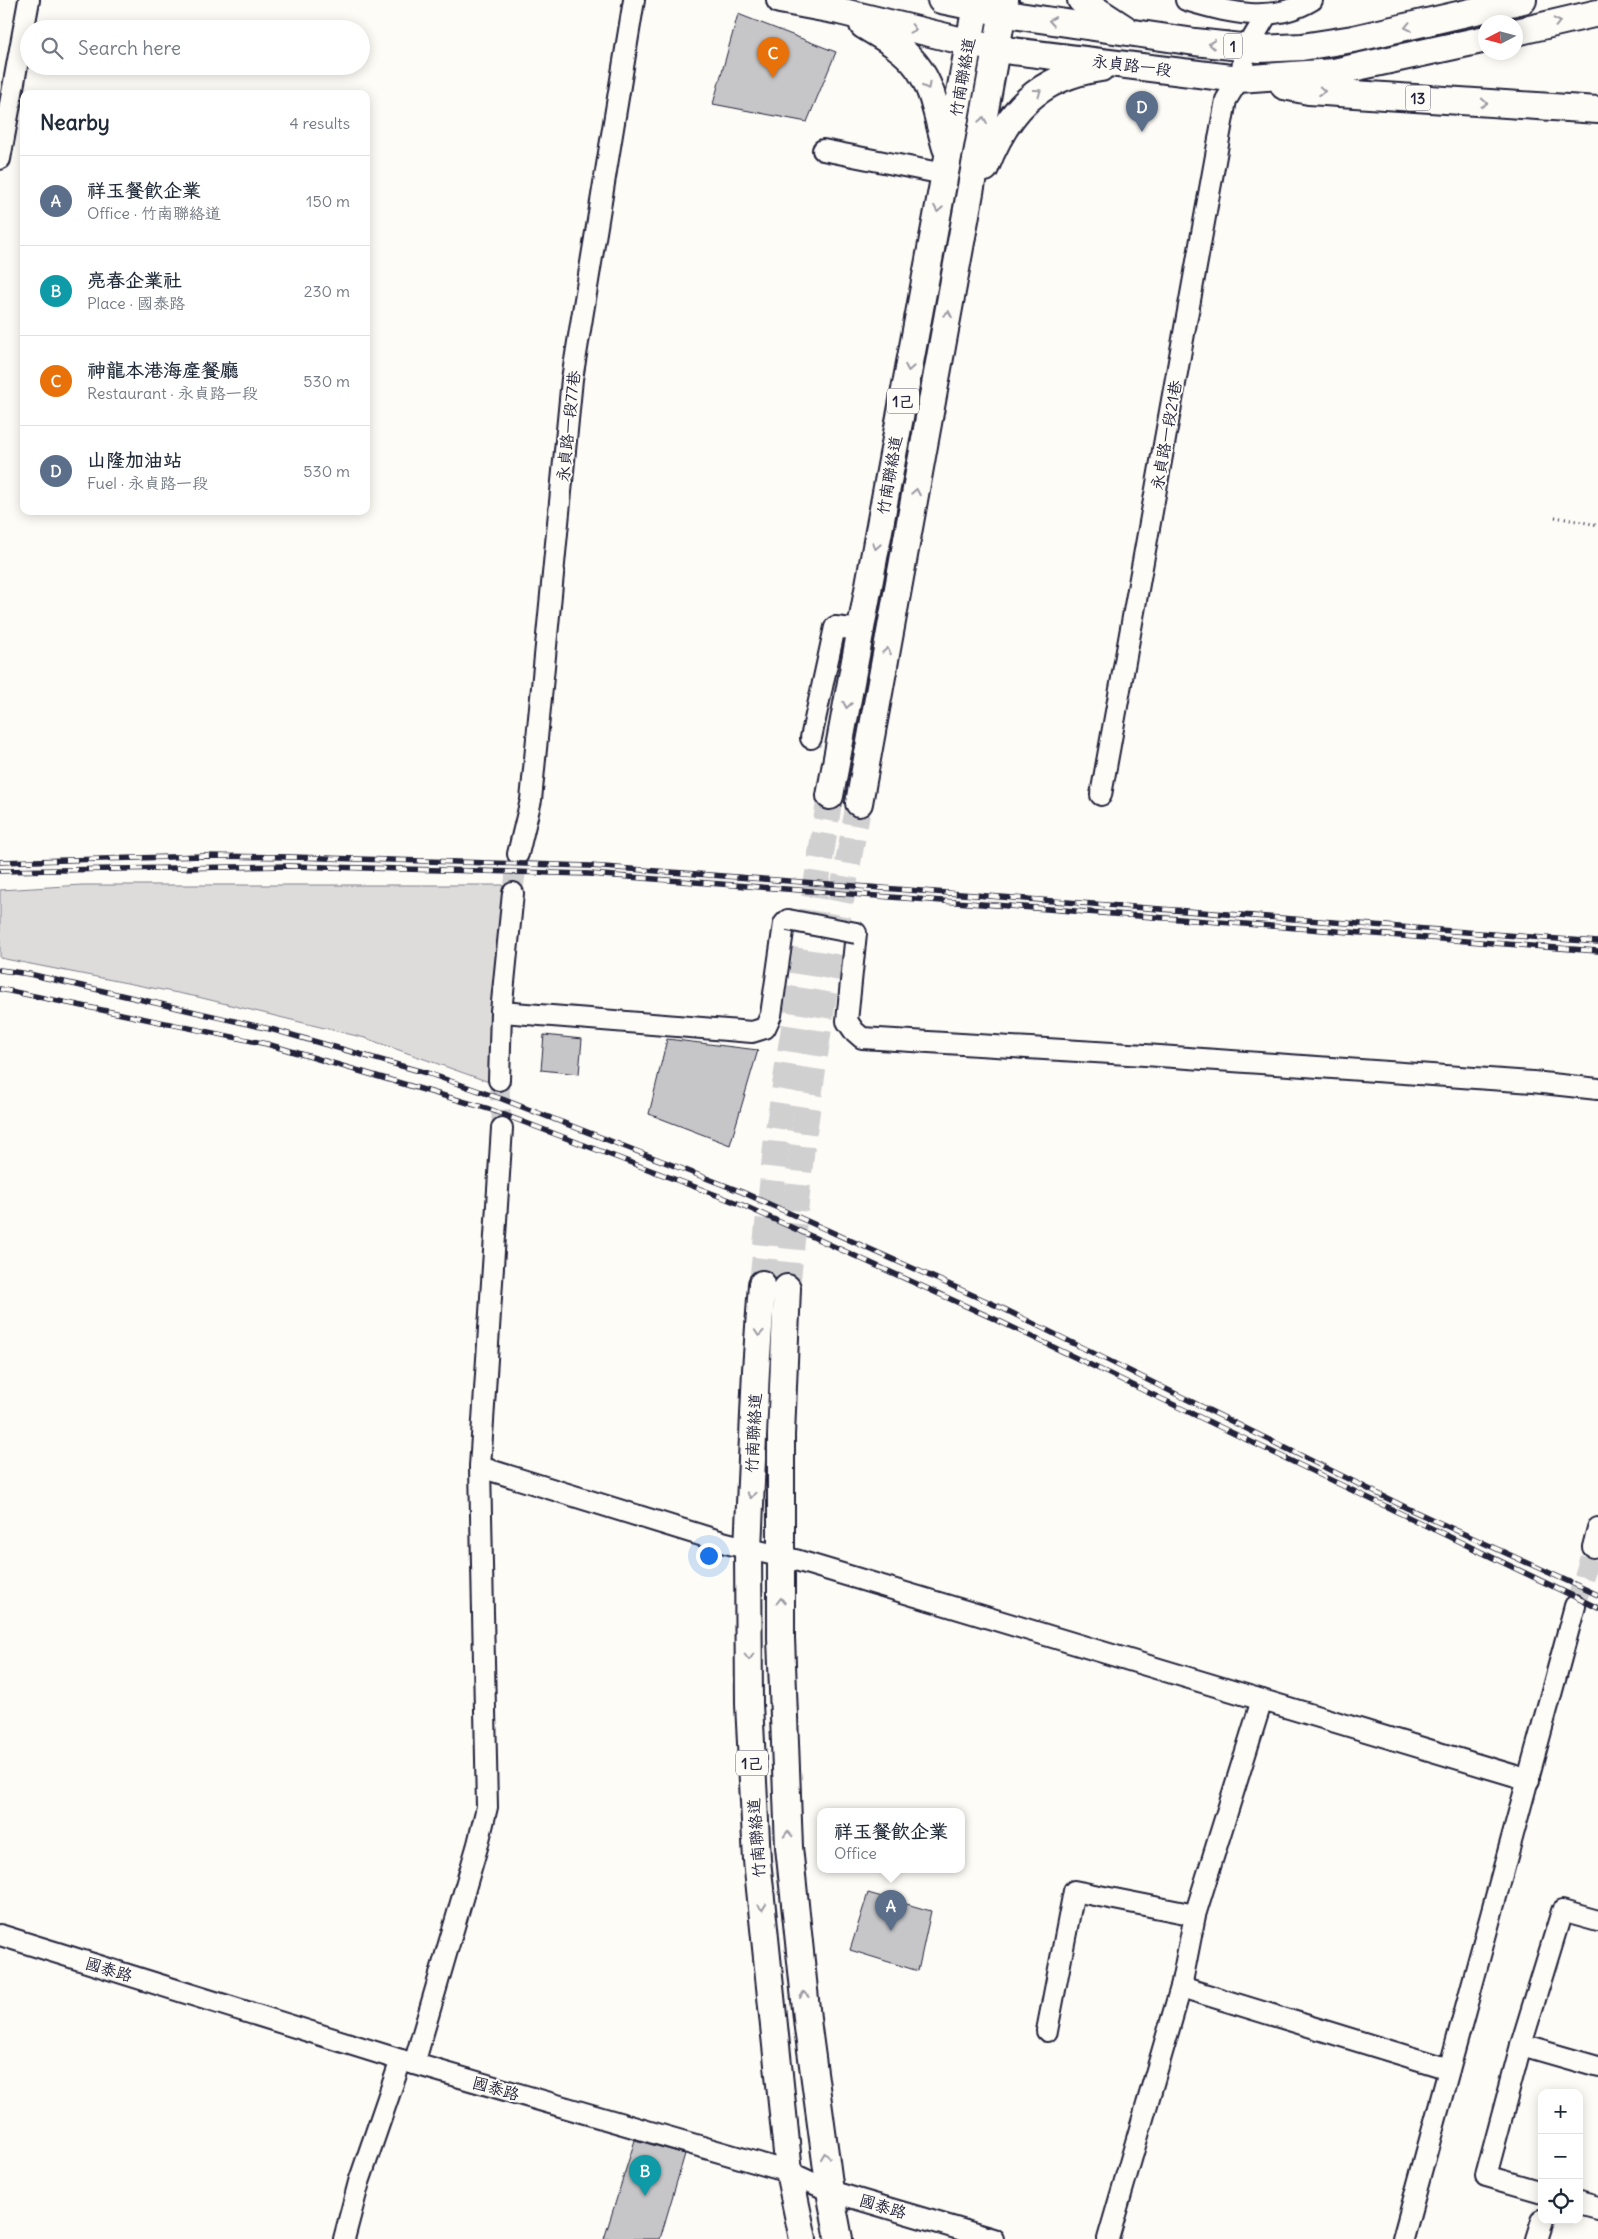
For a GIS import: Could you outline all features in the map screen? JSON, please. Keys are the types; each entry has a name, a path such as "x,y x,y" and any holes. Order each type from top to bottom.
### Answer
{"main road":[{"name":"永貞路一段","path":"780,0 839,11 996,49 1239,79 1334,72 1478,41"},
{"name":"永貞路一段","path":"941,0 1003,6 1134,33 1247,48 1302,47 1434,22 1523,0"},
{"path":"1081,0 1134,33"},
{"name":"竹南聯絡道","path":"830,796 976,3"},
{"name":"竹南聯絡道","path":"859,803 1003,6"},
{"path":"839,11 893,43 917,65 932,94 946,164"},
{"path":"1523,30 1598,13"},
{"path":"964,223 995,142 1010,118 1026,101 1048,85 1077,72 1124,64"},
{"name":"13","path":"1239,79 1309,90 1587,110"},
{"name":"竹南聯絡道","path":"803,2239 789,2172 757,1860 749,1704 748,1549 756,1370 775,1286 781,1435 781,1638 789,1847 808,2028 830,2191 839,2239"}],"street":[{"path":"25,20 29,0"},
{"name":"永貞路一段77巷","path":"518,854 531,800 572,379 634,0"},
{"path":"1186,0 1224,12 1266,16 1312,0"},
{"path":"1434,22 1459,0"},
{"name":"永貞路一段21巷","path":"1101,795 1226,100 1239,79 1247,48 1266,16"},
{"path":"0,159 20,49"},
{"path":"1587,110 1598,125"},
{"path":"823,150 946,164"},
{"path":"812,738 836,627 861,630"},
{"path":"499,1080 501,1012 513,893"},
{"path":"501,1012 752,1032 765,1028 771,1015 784,924 788,920 856,933 847,1021 862,1038 1154,1056 1598,1088"},
{"path":"344,2239 359,2182 408,2062 478,1844 487,1807 480,1467 502,1128"},
{"path":"480,1467 748,1549 781,1556 1529,1780"},
{"path":"1593,1547 1598,1528"},
{"path":"1403,2239 1575,1606"},
{"path":"1108,2239 1180,1987 1195,1915 1262,1700"},
{"path":"1047,2031 1074,1891 1195,1915"},
{"path":"1538,2191 1486,2176 1521,2046 1562,1911 1598,1921"},
{"name":"國泰路","path":"0,1935 408,2062 789,2172 830,2191 993,2239"},
{"path":"1180,1987 1450,2069"},
{"path":"1521,2046 1598,2067"},
{"path":"1583,2203 1598,2208"},
{"path":"1536,2239 1541,2224"}],"path":[{"path":"1555,517 1598,525"}],"shaded area":[{"path":"82,885 503,885 489,1082 365,1038 198,997 0,958 0,890"}],"building":[{"path":"738,14 836,52 807,122 713,104"},
{"path":"544,1035 582,1039 579,1074 541,1070"},
{"path":"667,1039 758,1050 730,1145 649,1114"},
{"path":"868,1893 931,1911 918,1971 850,1950"},
{"path":"635,2140 685,2154 660,2239 604,2239"}],"tunnel":[{"path":"762,1284 777,1137 830,796"},
{"path":"787,1288 802,1146 824,993 859,803"},
{"path":"513,893 518,854"},
{"path":"499,1080 502,1128"},
{"path":"1575,1606 1593,1547"}],"railway":[{"path":"0,862 204,856 590,866 1598,942"},
{"path":"0,871 289,866 589,874 1598,951"},
{"path":"0,970 29,974 274,1030 430,1074 502,1099 742,1192 1004,1309 1407,1508 1598,1595"},
{"path":"0,989 267,1044 489,1109 740,1204 999,1321 1598,1608"}],"place":[{"name":"神龍本港海產餐廳","path":"773,78"},
{"name":"山隆加油站","path":"1142,132"},
{"name":"祥玉餐飲企業","path":"891,1931"},
{"name":"亮春企業社","path":"645,2196"}]}
